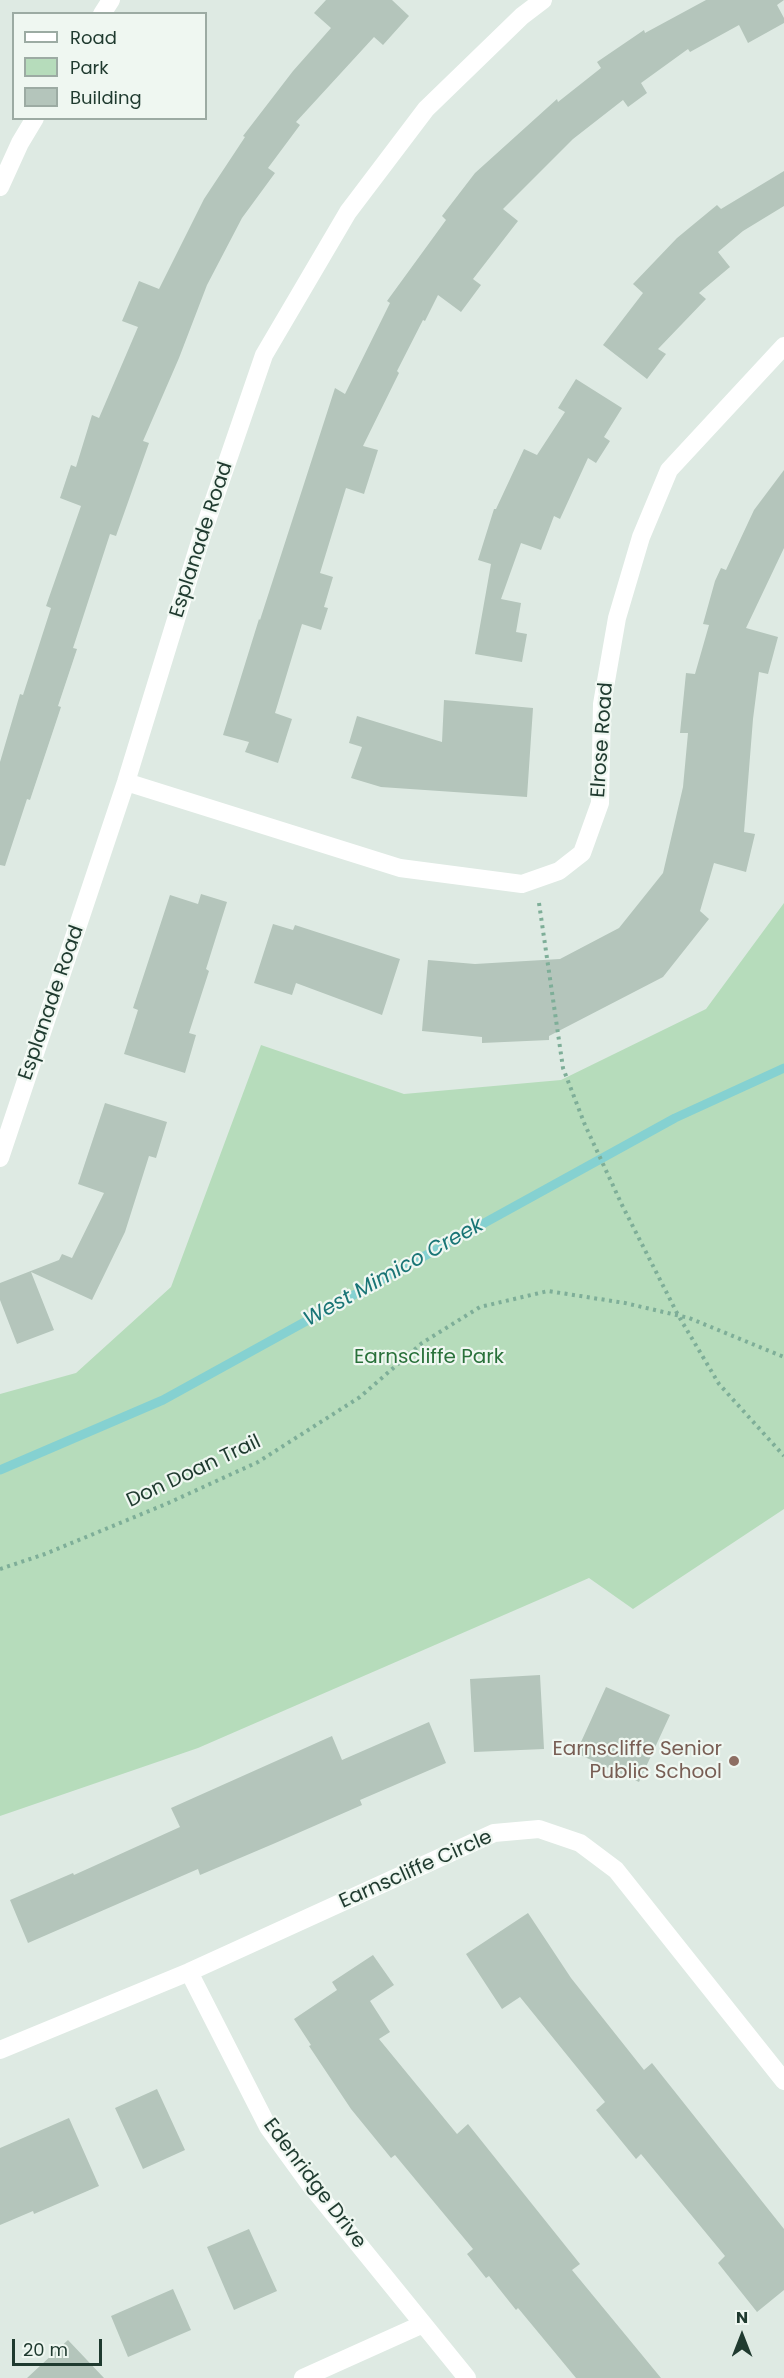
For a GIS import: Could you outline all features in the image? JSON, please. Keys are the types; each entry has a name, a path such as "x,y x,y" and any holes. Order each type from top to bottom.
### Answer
{"street":[{"name":"Esplanade Road","path":"0,1158 126,782 202,535 264,355 348,212 426,109 522,15 543,0"},
{"path":"0,187 20,142 34,120"},
{"name":"Elrose Road","path":"126,782 400,868 522,884 559,871 582,853 600,803 602,704 617,618 641,537 669,470 784,346"},
{"name":"Earnscliffe Circle","path":"0,2050 189,1972 494,1833 539,1829 580,1843 616,1870 784,2081"},
{"name":"Edenridge Drive","path":"189,1972 268,2127 308,2182 467,2378"},
{"path":"303,2378 423,2324"}],"path":[{"path":"536,879 562,1068 585,1125 621,1204 678,1315 719,1384 784,1456"},
{"name":"Don Doan Trail","path":"0,1569 45,1554 166,1504 258,1462 360,1397 422,1343 480,1306 548,1292 625,1303 678,1315 784,1357"}],"green space":[{"name":"Earnscliffe Park","path":"784,903 784,1509 633,1609 589,1578 198,1748 0,1816 0,1394 76,1373 171,1287 261,1045 404,1094 561,1080 706,1009"}],"building":[{"path":"326,0 392,0 409,16 383,45 374,37 296,122 300,125 268,168 275,173 242,218 207,285 179,358 143,441 149,443 116,536 110,534 73,648 77,649 58,706 61,707 30,800 27,799 5,866 0,865 0,762 20,694 23,695 51,608 46,606 81,506 60,498 71,465 76,467 92,415 99,418 138,327 122,321 139,281 159,289 204,199 245,137 243,136 293,71 331,28 314,13"},
{"path":"706,0 784,0 777,5 784,18 784,23 748,43 739,25 690,52 688,49 641,83 647,93 628,107 623,100 573,139 503,209 518,221 473,279 481,285 461,312 438,295 397,371 399,373 363,446 378,450 364,494 346,488 320,573 333,577 324,607 328,608 321,630 302,624 275,713 292,719 278,763 245,752 249,742 223,735 259,619 335,388 345,394 390,303 387,301 446,220 442,216 475,173 557,99 558,102 601,68 597,62 644,30 645,33"},
{"path":"784,171 784,206 743,231 718,252 730,267 699,293 706,299 658,349 666,354 647,379 603,345 643,293 633,284 677,238 717,205 721,209"},
{"path":"576,379 622,408 604,437 610,441 596,463 588,458 560,519 554,516 541,550 521,543 501,599 521,603 516,632 527,634 522,662 475,654 491,564 478,560 494,509 524,449 537,455 565,412 558,408"},
{"path":"784,470 784,548 746,628 778,637 768,674 759,672 744,832 755,834 746,872 714,863 700,911 709,919 663,977 549,1036 549,1040 482,1043 482,1037 422,1031 428,960 475,964 560,959 619,928 663,873 683,787 688,733 680,733 686,673 695,674 709,625 703,624 721,568 726,570 754,510"},
{"path":"444,700 533,708 527,797 381,787 351,778 362,747 349,743 357,716 442,742"},
{"path":"201,894 227,902 206,969 209,971 189,1033 196,1035 185,1073 124,1054 138,1010 133,1008 170,895 198,904"},
{"path":"273,924 293,930 295,925 400,959 382,1015 296,983 292,995 254,983"},
{"path":"105,1103 167,1122 156,1158 149,1156 125,1232 92,1300 31,1272 54,1330 17,1344 0,1300 0,1283 59,1260 62,1254 72,1258 104,1193 78,1184"},
{"path":"540,1675 544,1749 474,1752 470,1679"},
{"path":"606,1687 670,1715 639,1782 576,1753"},
{"path":"429,1722 446,1763 360,1800 362,1805 273,1844 200,1875 198,1869 28,1943 10,1900 73,1873 74,1875 180,1827 171,1808 332,1736 342,1760"},
{"path":"528,1913 571,1978 644,2070 652,2063 784,2229 784,2290 757,2312 718,2263 725,2256 641,2154 636,2159 596,2110 605,2102 520,1997 502,2009 466,1954"},
{"path":"373,1955 394,1985 370,2001 390,2032 379,2039 457,2134 468,2124 580,2264 572,2270 661,2378 576,2378 518,2308 516,2310 489,2276 486,2278 467,2254 473,2249 395,2155 391,2158 351,2109 294,2019 337,1990 332,1982"},
{"path":"157,2089 185,2150 143,2169 115,2108"},
{"path":"69,2118 99,2186 34,2214 33,2211 0,2225 0,2148"},
{"path":"249,2229 277,2291 234,2310 207,2247"},
{"path":"173,2289 191,2330 128,2357 111,2316"},
{"path":"68,2340 104,2378 27,2378"}],"waterway":[{"name":"West Mimico Creek","path":"0,1470 163,1400 675,1118 784,1068"}],"place":[{"name":"Earnscliffe Senior Public School","path":"734,1761"}]}
